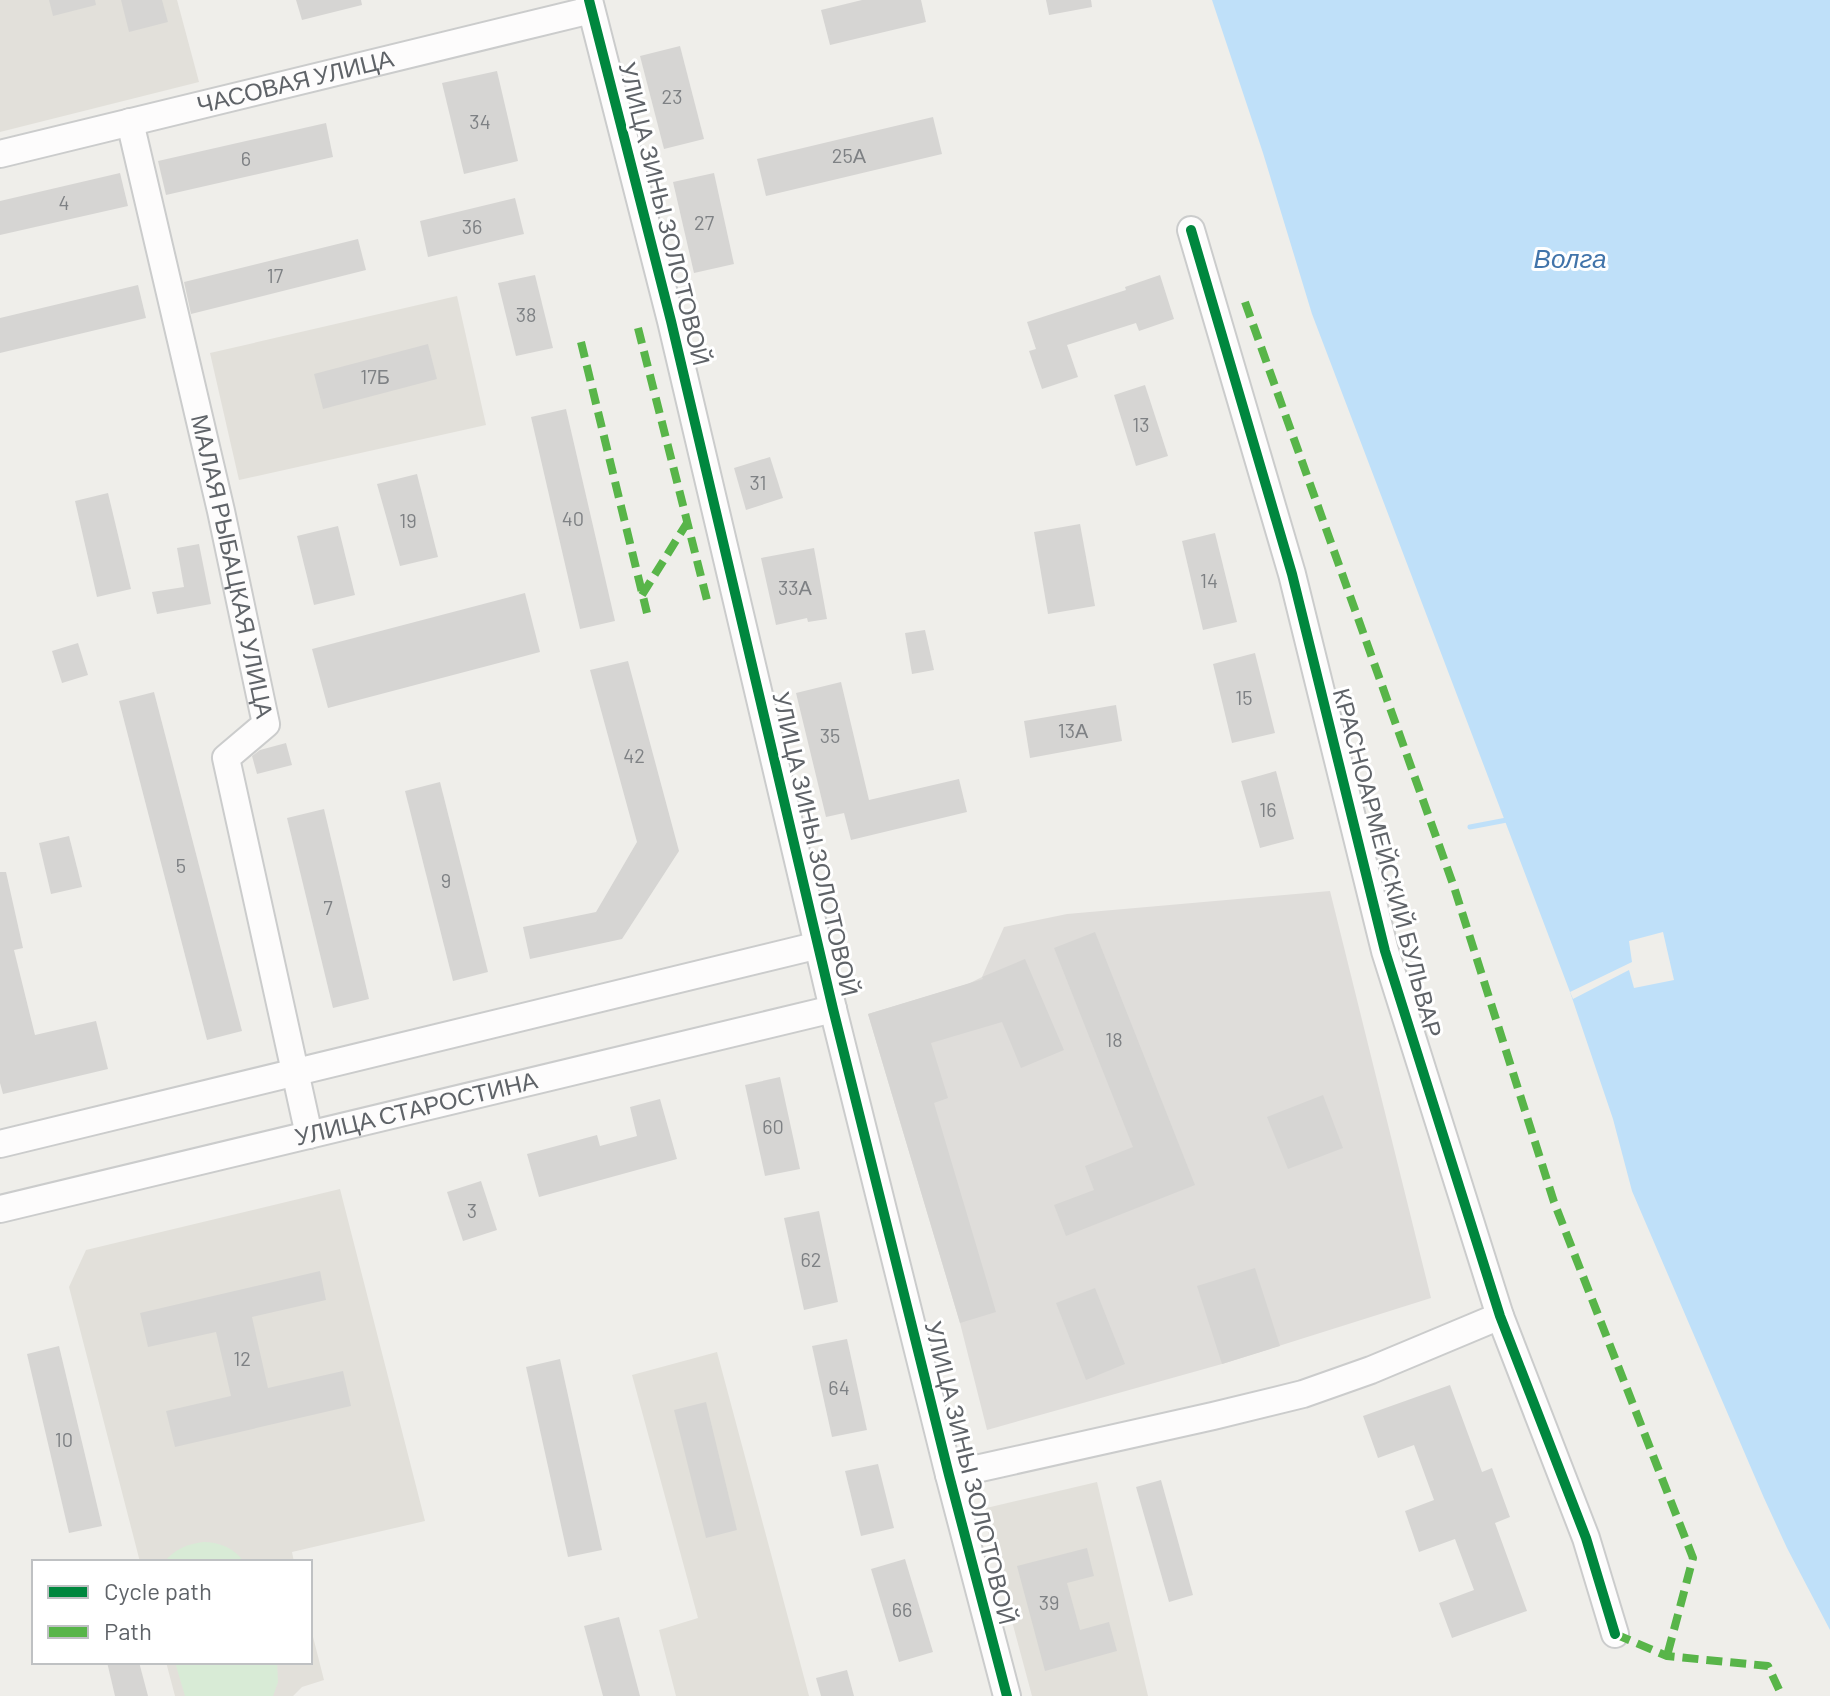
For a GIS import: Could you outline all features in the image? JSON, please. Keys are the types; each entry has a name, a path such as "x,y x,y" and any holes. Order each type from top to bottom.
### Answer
{"street":[{"name":"ЧАСОВАЯ УЛИЦА","path":"0,154 590,5"},
{"name":"УЛИЦА ЗИНЫ ЗОЛОТОВОЙ","path":"590,5 675,336 833,1009 1007,1696"},
{"name":"МАЛАЯ РЫБАЦКАЯ УЛИЦА","path":"130,122 221,511 266,724 226,758 309,1135"},
{"name":"КРАСНОАРМЕЙСКИЙ БУЛЬВАР","path":"1191,230 1292,574 1385,951 1500,1316 1586,1538 1615,1634"},
{"path":"0,1144 819,945"},
{"name":"УЛИЦА СТАРОСТИНА","path":"0,1209 833,1009"},
{"path":"949,1475 1303,1394 1371,1370 1500,1316"}],"shaded area":[{"path":"0,0 177,0 199,82 0,132"},
{"path":"457,296 486,425 239,480 210,353"},
{"path":"1330,891 1431,1298 1222,1364 987,1430 960,1323 868,1014 982,977 1004,927 1067,914"},
{"path":"340,1189 425,1521 292,1552 294,1560 139,1560 69,1287 86,1250"},
{"path":"717,1352 809,1696 676,1696 659,1630 698,1618 632,1375"},
{"path":"1097,1482 1148,1696 1032,1696 982,1509"},
{"path":"312,1633 324,1680 302,1687 293,1696 175,1696 167,1664 312,1664"}],"green space":[{"path":"215,1543 236,1553 242,1560 166,1560 192,1544"},
{"path":"176,1664 277,1664 278,1682 273,1696 185,1696"}],"water":[{"name":"Волга","path":"1212,0 1830,0 1830,1630 1764,1498 1632,1191 1613,1119 1570,992 1312,314"}],"pier":[{"path":"1663,932 1674,980 1634,988 1629,970 1573,999 1570,992 1632,962 1629,941"}],"building":[{"path":"49,0 95,0 96,5 53,16"},
{"path":"121,0 162,0 168,22 129,32"},
{"path":"296,0 361,0 362,5 302,20"},
{"path":"862,0 921,0 926,22 830,45 821,10"},
{"path":"1046,0 1091,0 1092,7 1049,15"},
{"path":"680,46 704,139 664,149 640,56"},
{"path":"497,71 518,161 464,174 442,83"},
{"path":"933,117 942,154 766,196 757,159"},
{"path":"326,123 333,157 166,195 158,161"},
{"path":"120,173 128,206 0,235 0,201"},
{"path":"714,173 734,264 694,273 673,182"},
{"path":"515,198 524,234 428,257 420,221"},
{"path":"358,239 366,270 191,314 184,282"},
{"path":"535,275 553,348 516,356 498,283"},
{"path":"1160,275 1174,319 1139,331 1136,323 1067,345 1078,377 1042,389 1029,351 1036,349 1027,322 1126,290 1125,287"},
{"path":"138,285 146,318 0,353 0,318"},
{"path":"428,344 437,379 323,409 314,374"},
{"path":"1145,385 1168,456 1136,466 1114,395"},
{"path":"566,409 615,621 580,629 531,417"},
{"path":"770,457 783,498 746,510 734,468"},
{"path":"417,474 438,557 400,566 377,484"},
{"path":"108,493 131,589 97,597 75,501"},
{"path":"1080,524 1095,606 1048,614 1034,532"},
{"path":"338,526 355,595 314,605 297,536"},
{"path":"1215,533 1237,622 1203,630 1182,541"},
{"path":"199,544 211,604 157,614 152,592 184,587 177,548"},
{"path":"814,548 827,619 808,622 807,618 776,625 761,558"},
{"path":"525,593 540,652 328,708 312,649"},
{"path":"925,630 934,670 912,674 905,633"},
{"path":"78,643 88,675 62,683 52,651"},
{"path":"1255,653 1275,733 1232,743 1213,664"},
{"path":"628,661 679,851 622,939 530,959 523,927 596,912 637,842 590,670"},
{"path":"841,682 869,800 959,779 967,812 851,840 844,813 826,817 796,693"},
{"path":"154,692 242,1031 207,1040 119,701"},
{"path":"1116,705 1122,741 1030,758 1024,721"},
{"path":"286,743 292,765 257,774 252,756 260,750"},
{"path":"1276,771 1294,839 1260,848 1241,781"},
{"path":"440,782 488,972 453,981 405,791"},
{"path":"324,809 369,999 333,1008 287,818"},
{"path":"69,836 82,887 51,894 39,843"},
{"path":"0,872 6,872 23,948 14,950 35,1035 96,1021 108,1069 3,1094 0,1083"},
{"path":"1095,932 1195,1185 1066,1236 1054,1205 1094,1190 1085,1166 1133,1147 1054,948"},
{"path":"1025,959 1064,1050 1021,1068 1002,1022 931,1043 948,1098 934,1103 996,1312 960,1323 868,1014 983,979"},
{"path":"780,1077 800,1169 765,1176 745,1085"},
{"path":"1323,1095 1343,1148 1288,1169 1267,1117"},
{"path":"660,1099 677,1159 539,1197 527,1154 597,1135 600,1146 637,1136 630,1107"},
{"path":"481,1181 497,1230 463,1241 447,1192"},
{"path":"819,1211 838,1302 804,1310 784,1218"},
{"path":"1255,1268 1280,1346 1222,1364 1197,1286"},
{"path":"320,1271 326,1300 252,1317 268,1388 343,1371 351,1406 175,1447 166,1411 231,1396 216,1332 148,1347 140,1313"},
{"path":"1095,1288 1125,1364 1086,1380 1056,1303"},
{"path":"847,1339 867,1430 832,1437 812,1346"},
{"path":"59,1346 102,1526 69,1533 27,1354"},
{"path":"560,1359 602,1550 568,1557 526,1367"},
{"path":"1450,1385 1482,1472 1492,1468 1510,1517 1495,1523 1527,1611 1452,1638 1439,1603 1474,1590 1455,1539 1419,1552 1405,1511 1434,1500 1414,1445 1378,1458 1363,1416"},
{"path":"706,1402 737,1530 706,1538 674,1410"},
{"path":"878,1464 894,1528 861,1536 845,1471"},
{"path":"1161,1480 1193,1595 1169,1602 1136,1487"},
{"path":"1087,1548 1094,1576 1067,1583 1080,1630 1109,1622 1117,1651 1045,1671 1017,1566"},
{"path":"905,1559 933,1652 899,1662 871,1569"},
{"path":"619,1617 640,1696 603,1696 584,1626"},
{"path":"107,1664 140,1664 148,1696 115,1696"},
{"path":"847,1670 854,1696 821,1696 816,1678"}],"waterway":[{"path":"1470,827 1512,819"}],"marked path":[{"path":"1245,302 1454,887 1554,1202 1693,1558 1667,1656"},
{"path":"638,328 707,600"},
{"path":"581,342 647,613"},
{"path":"642,595 687,523"},
{"path":"1615,1634 1667,1656 1768,1666 1782,1696"}],"cycle path":[{"path":"589,0 671,321 833,1009 1007,1696"},
{"path":"1191,230 1292,574 1385,951 1500,1316 1586,1538 1615,1634"}]}
